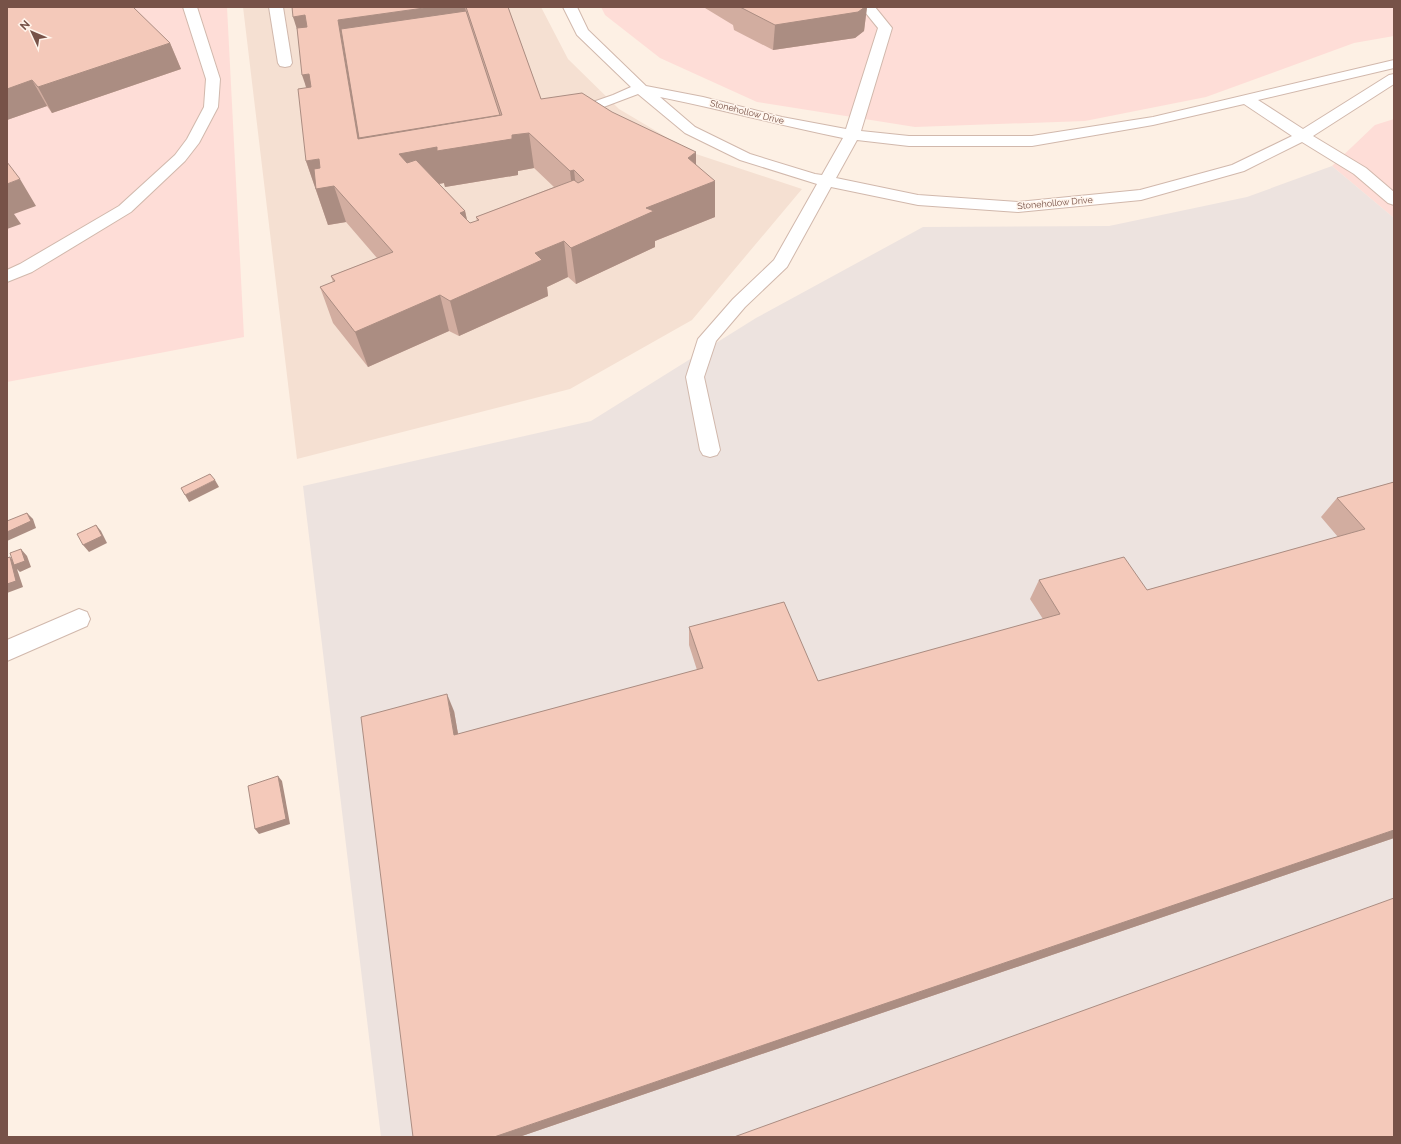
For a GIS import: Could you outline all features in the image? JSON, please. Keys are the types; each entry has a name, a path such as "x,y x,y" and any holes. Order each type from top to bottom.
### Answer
{"street":[{"path":"7,276 26,268 125,209 180,158 194,140 211,107 213,79 190,7"},
{"path":"276,7 285,63"},
{"name":"Stonehollow Drive","path":"570,7 582,32 642,89 690,130 745,157 826,182 918,200 1018,207 1141,195 1238,168 1302,136 1394,78"},
{"path":"710,450 695,377 707,339 739,303 781,263 852,135 885,28 868,7"},
{"name":"Stonehollow Drive","path":"642,89 703,101 781,121 852,135 909,142 1032,141 1153,121 1394,64"},
{"path":"556,119 642,89"},
{"path":"1246,99 1302,136 1360,171 1394,200"},
{"path":"7,652 79,619"}],"shaded area":[{"path":"7,7 227,7 244,337 7,382"},
{"path":"243,7 541,7 568,59 619,109 693,153 802,189 692,320 570,389 297,459"},
{"path":"601,7 1394,7 1394,36 1354,43 1206,97 1085,121 915,127 757,102 660,58 605,15"},
{"path":"1394,119 1394,218 1332,166 1375,125"},
{"path":"1332,166 1394,218 1394,1137 381,1137 303,486 591,421 756,318 923,227 1109,226 1247,197"}],"building":[{"path":"7,7 133,7 170,43 38,87 32,80 7,89"},
{"path":"292,7 431,7 338,20 358,139 502,115 466,7 508,7 541,99 582,93 612,112 696,152 688,158 715,181 646,208 654,211 571,248 564,241 535,253 542,260 450,301 440,295 355,332 320,287 335,281 331,276 393,252 334,186 316,189 314,169 320,168 319,159 306,161 298,89 311,87 309,74 302,75 297,28 307,27 305,15 293,17","holes":["529,133 570,171 574,170 584,180 578,183 574,180 476,217 479,220 470,223 460,213 465,211 416,160 407,163 399,154 437,147 437,151 512,139 512,135"]},
{"path":"740,7 865,7 858,12 775,25"},
{"path":"466,11 500,115 359,138 341,29"},
{"path":"7,162 20,179 7,184"},
{"path":"210,474 215,480 185,495 181,488"},
{"path":"1394,482 1394,830 494,1137 413,1137 361,717 447,694 454,735 703,668 689,627 784,602 818,681 1060,614 1039,580 1124,557 1147,590 1365,529 1337,498"},
{"path":"27,513 31,521 7,532 7,521"},
{"path":"96,525 102,536 83,545 77,534"},
{"path":"21,549 25,561 14,565 10,553"},
{"path":"10,557 16,581 7,584 7,558"},
{"path":"278,776 286,819 255,829 248,786"},
{"path":"1394,898 1394,1137 734,1137"}]}
